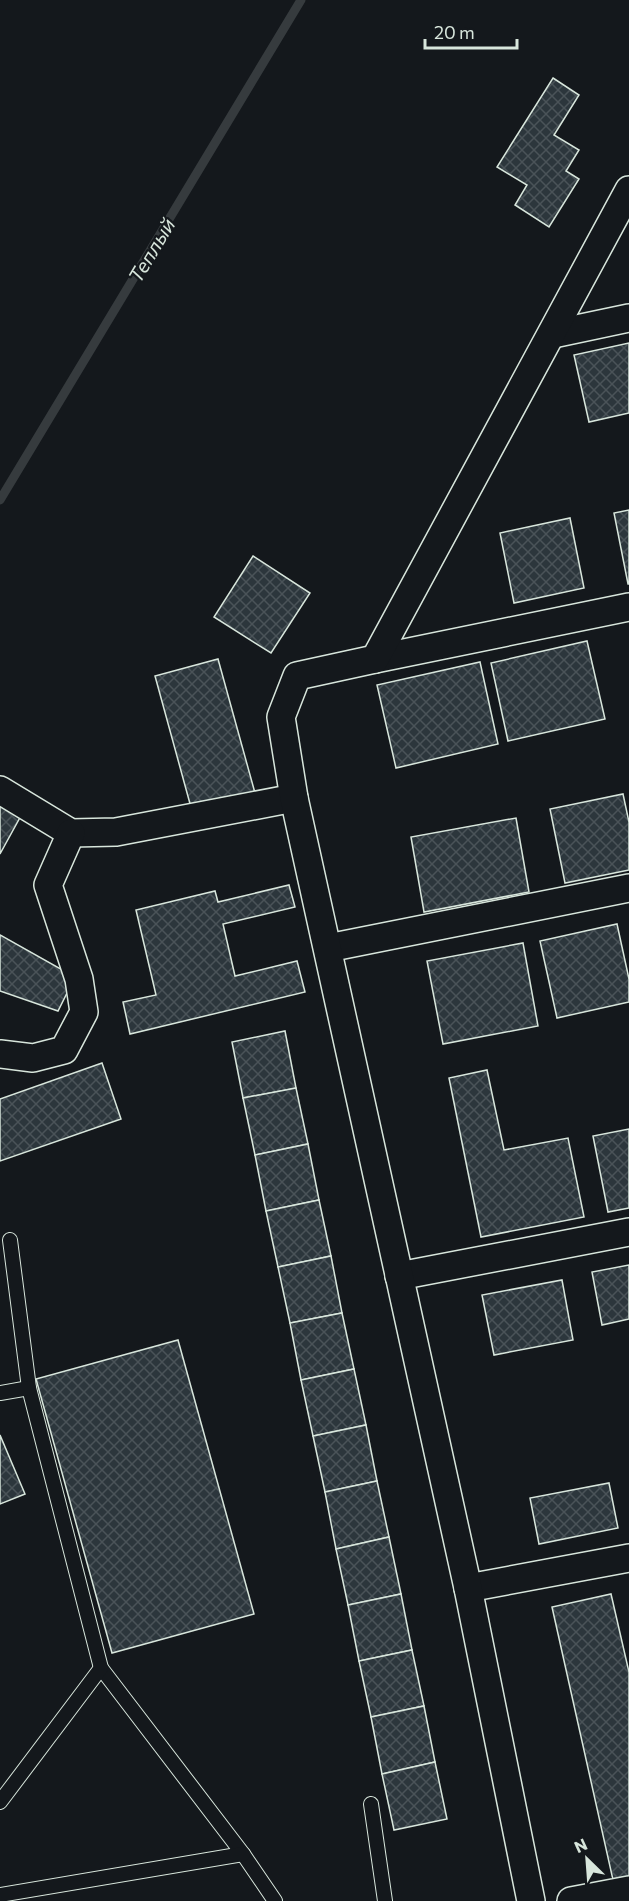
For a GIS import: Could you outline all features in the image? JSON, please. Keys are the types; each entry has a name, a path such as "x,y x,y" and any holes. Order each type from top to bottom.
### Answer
{"street":[{"path":"375,659 629,190"},
{"path":"552,334 629,318"},
{"path":"531,1901 468,1588 294,798 281,717 297,676 629,607"},
{"path":"0,790 71,833 116,832 294,798"},
{"path":"0,1054 33,1058 64,1050 84,1012 79,979 48,885 71,833"},
{"path":"328,948 629,888"},
{"path":"399,1276 629,1232"},
{"path":"468,1588 629,1558"},
{"path":"571,1901 629,1890"}],"lane":[{"path":"10,1240 29,1388 101,1668 243,1854 275,1901"},
{"path":"0,1393 29,1388"},
{"path":"0,1802 101,1668"},
{"path":"370,1803 385,1901"},
{"path":"0,1895 243,1854"}],"building":[{"path":"553,78 579,95 554,135 579,150 566,171 579,179 549,227 515,205 527,185 497,167"},
{"path":"629,343 629,413 589,422 574,355"},
{"path":"629,510 629,584 628,584 614,513"},
{"path":"570,518 584,588 514,603 500,533"},
{"path":"253,556 310,593 271,653 214,617"},
{"path":"587,641 605,719 508,741 491,663"},
{"path":"218,659 255,793 192,811 155,676"},
{"path":"480,662 498,744 396,768 377,685"},
{"path":"623,794 629,822 629,870 565,883 550,809"},
{"path":"0,800 23,812 0,854"},
{"path":"516,818 529,892 424,912 411,837"},
{"path":"289,885 295,907 223,924 235,976 297,961 305,992 130,1034 123,1002 156,995 136,910 215,891 218,902"},
{"path":"617,924 629,979 629,1002 557,1018 540,941"},
{"path":"0,935 75,977 58,1011 0,991"},
{"path":"523,943 538,1026 443,1044 427,961"},
{"path":"285,1031 296,1088 243,1098 232,1042"},
{"path":"102,1063 121,1119 0,1161 0,1099"},
{"path":"487,1070 504,1150 568,1138 584,1217 481,1237 449,1078"},
{"path":"296,1088 308,1144 255,1155 243,1098"},
{"path":"629,1129 629,1208 608,1212 593,1136"},
{"path":"308,1144 319,1200 266,1211 255,1155"},
{"path":"319,1200 331,1256 278,1267 266,1211"},
{"path":"331,1256 342,1313 290,1323 278,1267"},
{"path":"629,1265 629,1319 602,1325 592,1272"},
{"path":"562,1280 573,1340 494,1355 482,1295"},
{"path":"342,1313 354,1369 301,1380 290,1323"},
{"path":"178,1340 254,1614 112,1653 36,1379"},
{"path":"354,1369 366,1425 313,1436 301,1380"},
{"path":"366,1425 377,1481 325,1492 313,1436"},
{"path":"0,1435 25,1494 0,1504"},
{"path":"377,1481 389,1537 336,1549 325,1492"},
{"path":"609,1483 618,1528 539,1544 530,1498"},
{"path":"389,1537 401,1594 348,1605 336,1549"},
{"path":"401,1594 412,1650 359,1661 348,1605"},
{"path":"611,1594 629,1672 629,1877 613,1880 552,1607"},
{"path":"412,1650 424,1706 371,1717 359,1661"},
{"path":"424,1706 435,1762 382,1774 371,1717"},
{"path":"435,1762 447,1819 394,1830 382,1774"}],"waterway":[{"name":"Теплый","path":"0,500 301,0"}]}
